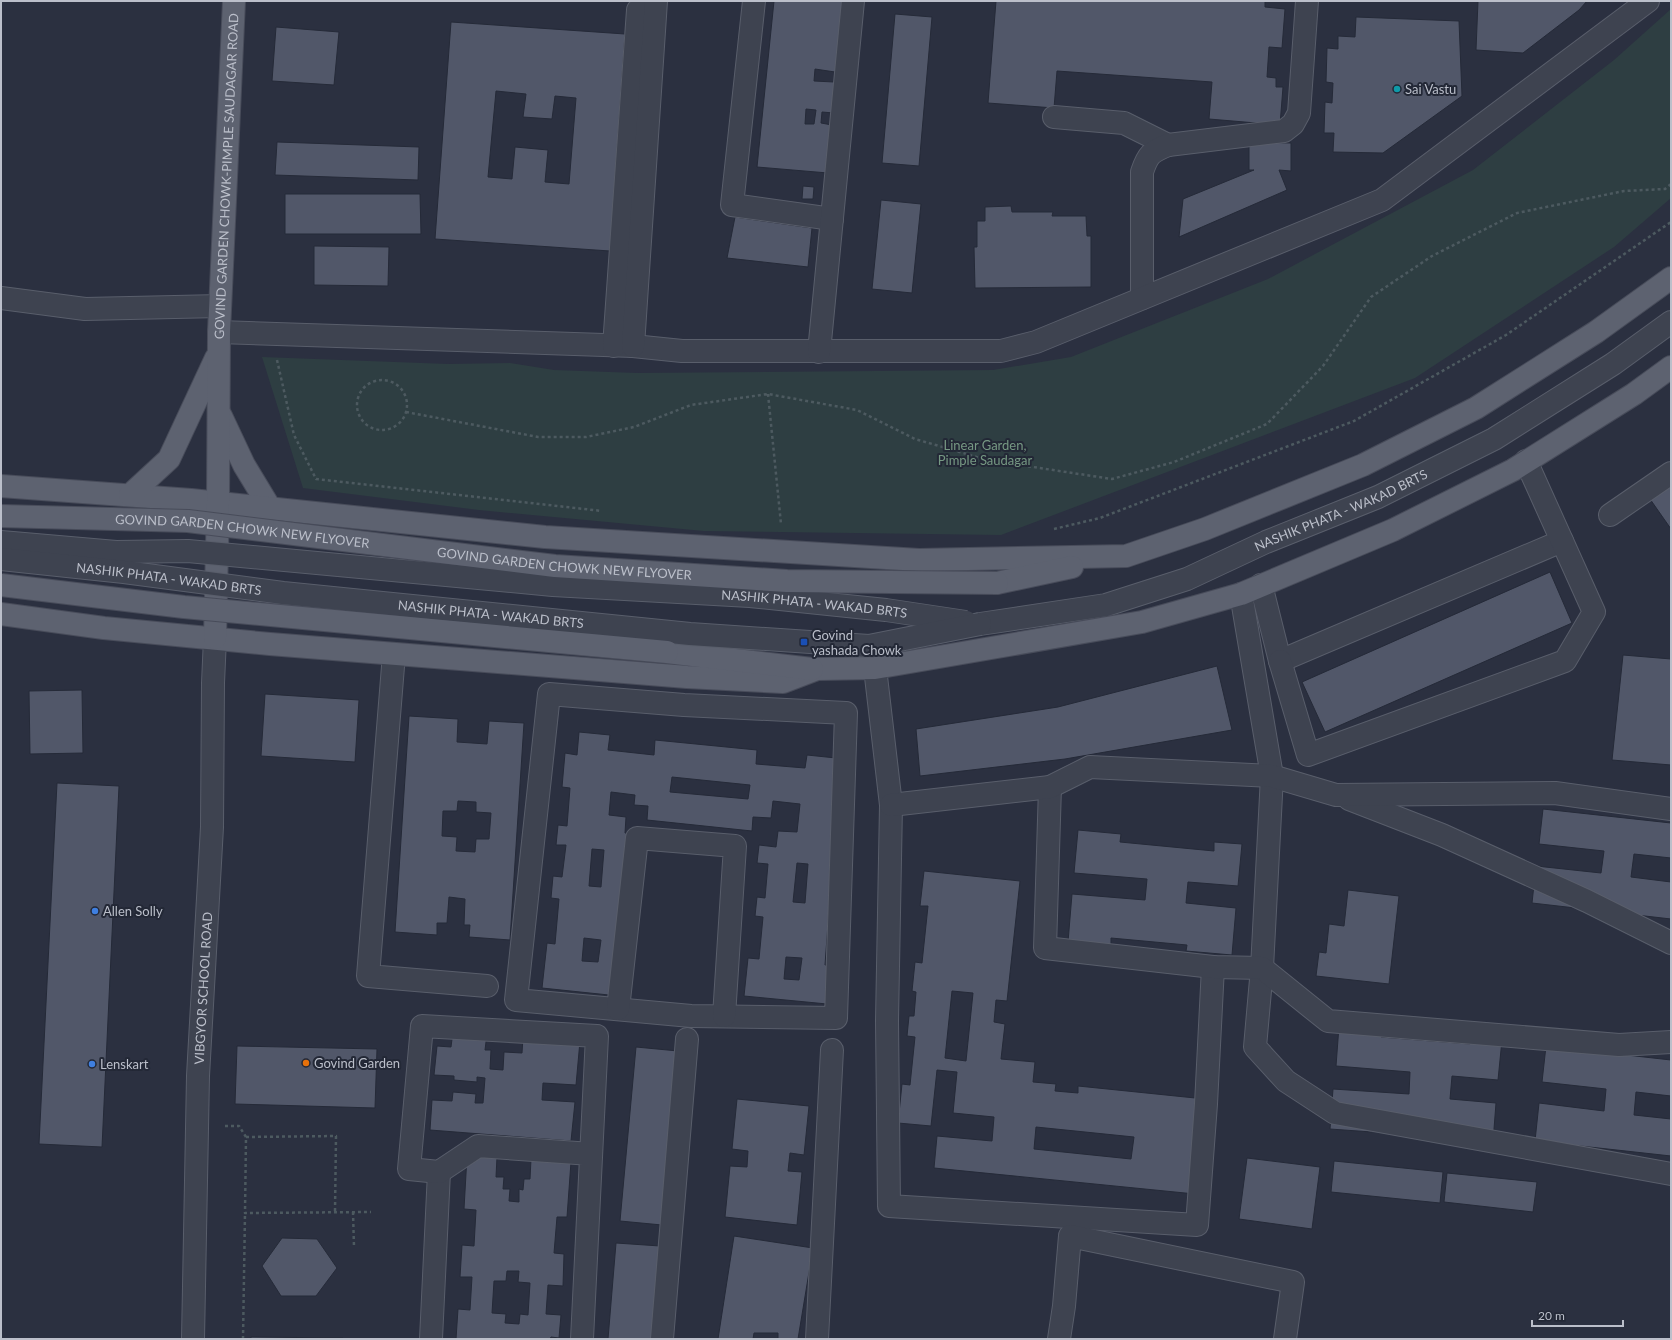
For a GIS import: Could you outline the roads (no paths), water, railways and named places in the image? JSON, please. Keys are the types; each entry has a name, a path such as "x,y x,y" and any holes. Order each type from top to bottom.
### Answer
{"main road":[{"name":"GOVIND GARDEN CHOWK-PIMPLE SAUDAGAR ROAD","path":"215,638 220,306 234,1"},
{"path":"1,486 218,503 545,537 919,560 1126,556 1205,529 1363,465 1476,408 1596,332 1671,278"},
{"path":"130,495 169,460 219,341"},
{"path":"1,585 184,607 667,652 817,669 875,668 1142,622 1241,594 1393,530 1513,470 1634,394 1671,367"},
{"path":"218,409 244,465 270,508"},
{"name":"GOVIND GARDEN CHOWK NEW FLYOVER","path":"1,516 188,521 555,566 787,581 997,583 1126,556"},
{"path":"1,614 104,628 394,654 687,677 783,682 817,669"}],"street":[{"path":"754,1 732,205 832,219"},
{"path":"819,352 853,1"},
{"path":"1142,298 1142,172 1147,157 1156,150 1168,145 1267,134 1284,131 1293,124 1299,113 1307,1"},
{"path":"219,341 272,334 623,346 682,351 1001,351 1036,342 1382,200 1648,1"},
{"path":"623,346 647,5"},
{"path":"1054,117 1124,123 1168,145"},
{"path":"1,298 85,309 220,306"},
{"name":"NASHIK PHATA - WAKAD BRTS","path":"1,559 124,572 283,593 690,634 869,646 980,624 1106,605 1179,581 1266,542 1378,497 1494,439 1613,364 1671,322"},
{"path":"1261,585 1280,661 1308,755 1565,661 1594,612 1526,461"},
{"path":"1610,515 1671,473"},
{"path":"1280,661 1562,541"},
{"name":"NASHIK PHATA - WAKAD BRTS","path":"1,542 116,552 188,551 553,585 750,596 886,610 980,624"},
{"path":"1241,594 1272,776 1262,968 1256,1047 1286,1081 1335,1113 1671,1174"},
{"name":"VIBGYOR SCHOOL ROAD","path":"193,1339 198,1076 212,827 213,683 215,638"},
{"path":"394,654 368,976 487,986"},
{"path":"875,668 891,805 886,1021 889,1206 1197,1225 1206,1104 1213,967"},
{"path":"684,705 687,677"},
{"path":"549,694 684,705 846,712 836,1018 691,1016 618,1009 516,1000 549,694"},
{"path":"891,805 1050,787 1090,767 1272,776 1336,795 1450,839 1587,901 1671,943"},
{"path":"1050,787 1045,948 1213,967 1262,968 1328,1021 1619,1045 1671,1042"},
{"path":"1336,795 1555,793 1671,809"},
{"path":"618,1009 637,838 735,846 724,1016"},
{"path":"582,1339 597,1036 422,1026 409,1169 439,1172 478,1146 591,1154"},
{"path":"662,1339 687,1039"},
{"path":"817,1339 832,1050"},
{"path":"431,1339 439,1172"},
{"path":"1059,1339 1064,1306 1070,1236 1293,1282 1285,1339"}],"place":[{"name":"Sai Vastu","path":"1397,89"},
{"name":"Govind yashada Chowk","path":"804,642"},
{"name":"Allen Solly","path":"95,911"},
{"name":"Govind Garden","path":"306,1063"},
{"name":"Lenskart","path":"92,1064"}],"park label":[{"name":"Linear Garden, Pimple Saudagar","path":"985,452"}]}
